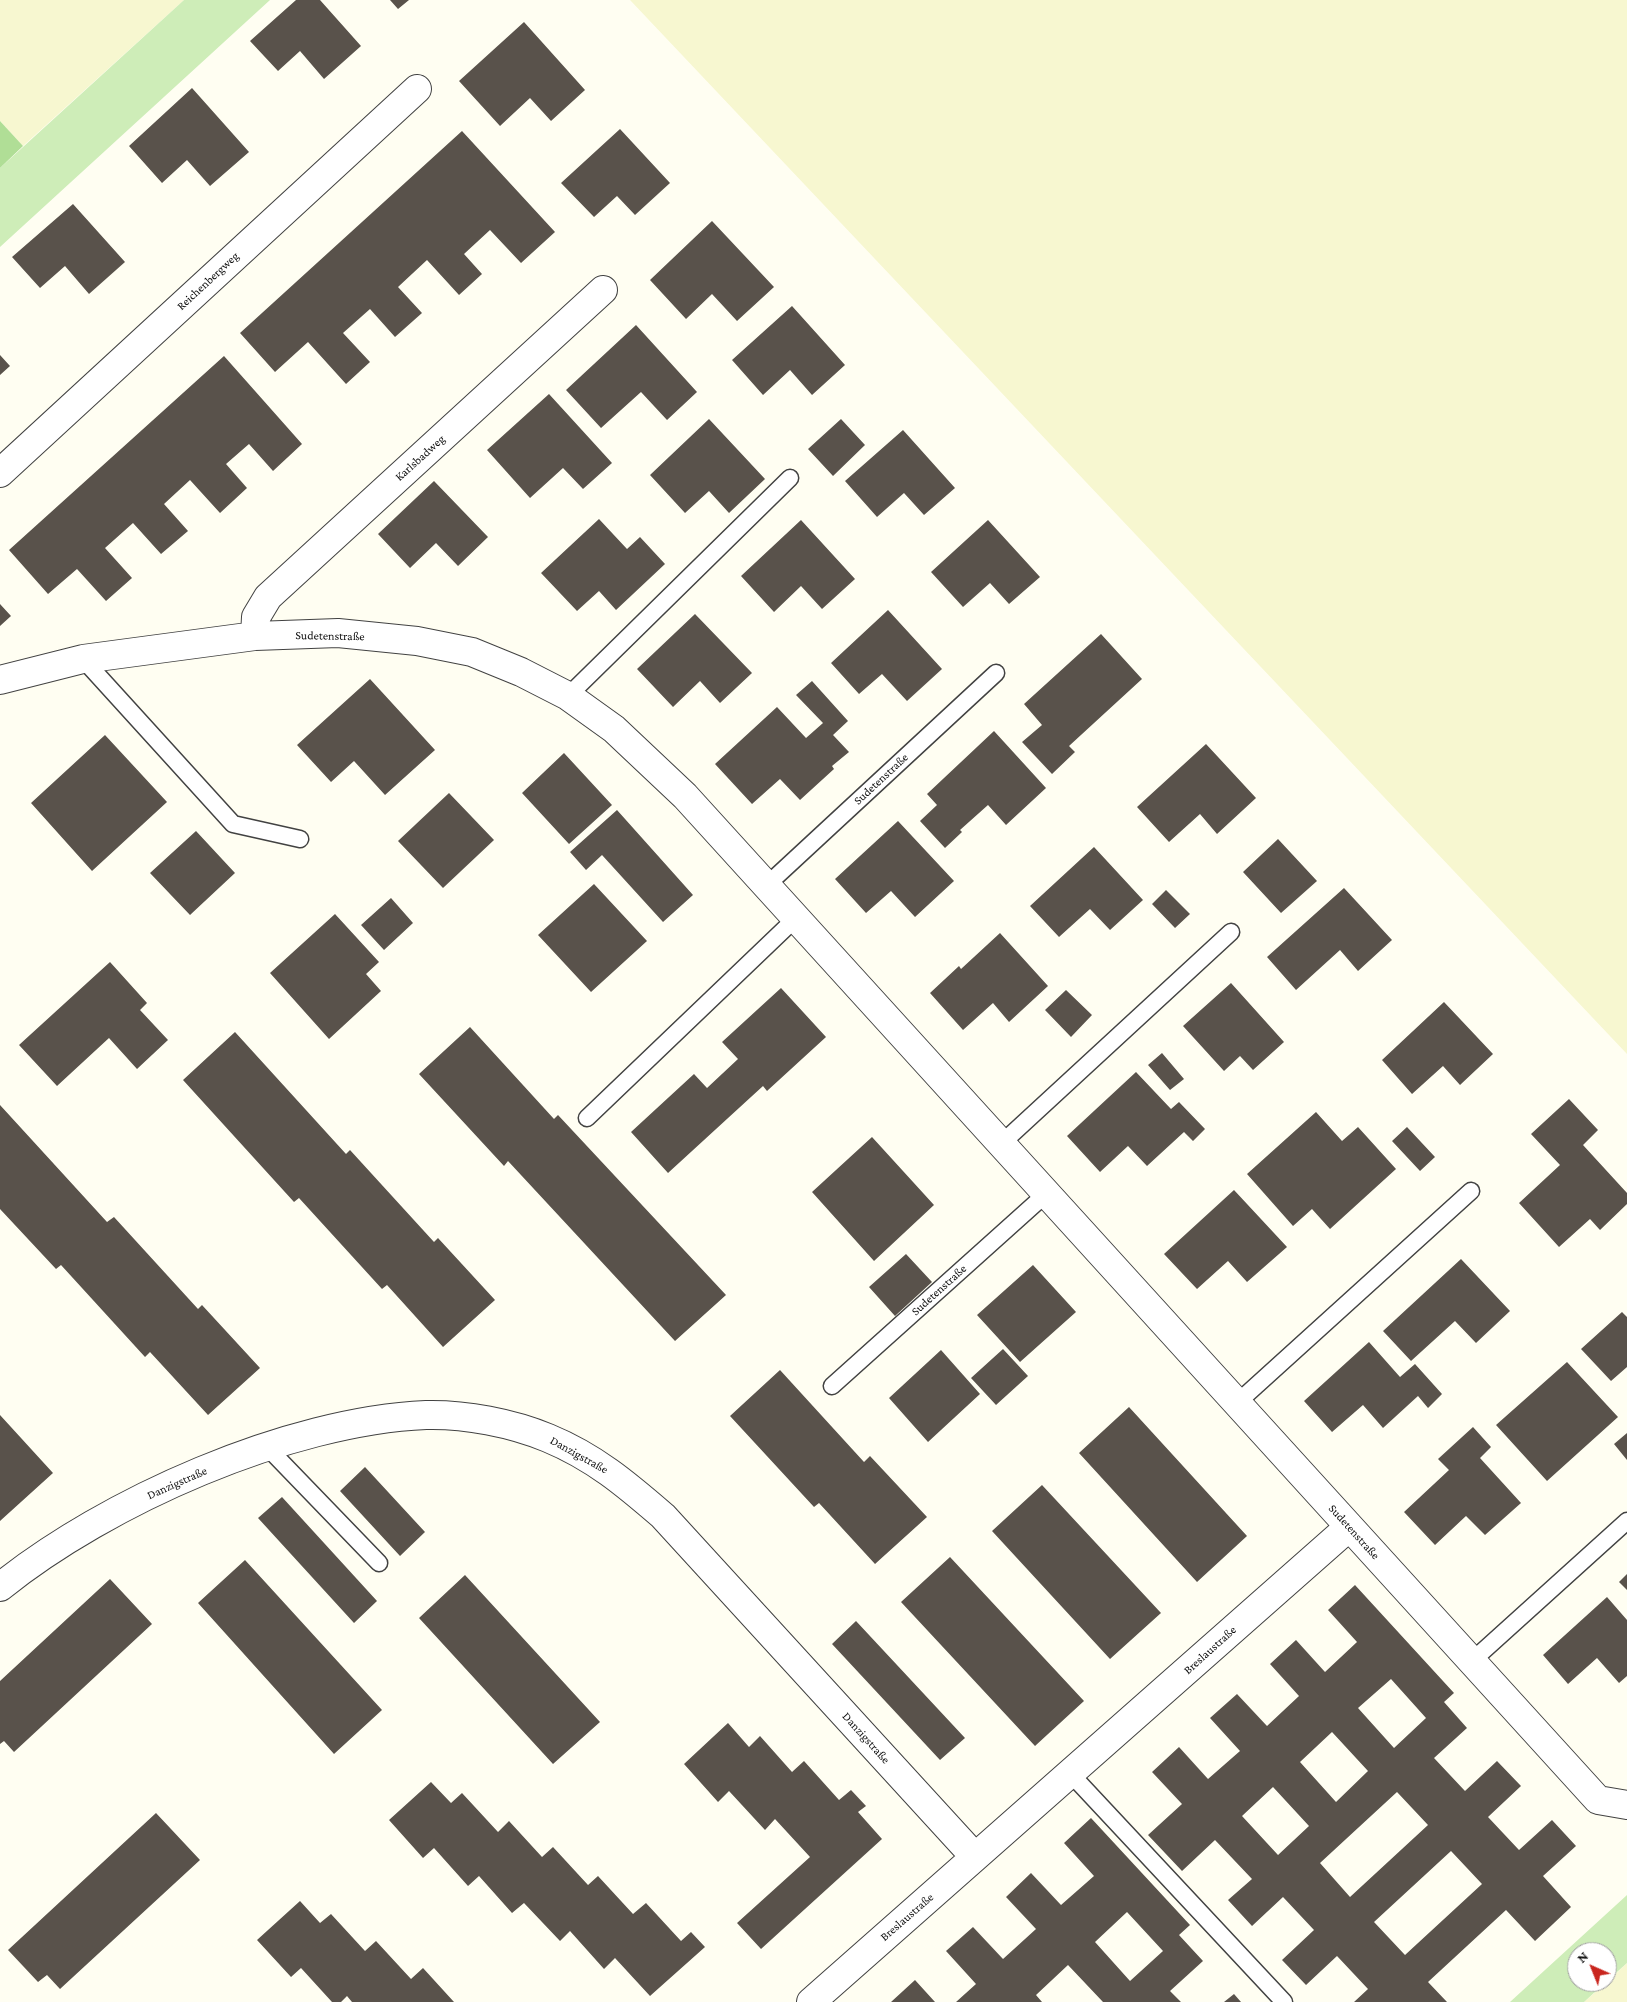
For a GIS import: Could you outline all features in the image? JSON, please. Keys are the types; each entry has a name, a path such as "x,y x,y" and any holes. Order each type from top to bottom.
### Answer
{"street":[{"name":"Reichenbergweg","path":"0,473 416,89"},
{"name":"Karlsbadweg","path":"255,636 256,617 268,597 604,290"},
{"name":"Sudetenstraße","path":"0,680 83,659 255,636 338,633 417,641 472,652 521,672 568,696 614,729 686,796 1598,1800 1627,1805"},
{"name":"Danzigstraße","path":"0,1587 57,1546 120,1510 184,1479 267,1447 335,1427 427,1415 472,1418 510,1426 547,1438 580,1453 616,1476 663,1516 975,1857"},
{"name":"Breslaustraße","path":"811,2002 1349,1527"}],"lane":[{"path":"568,696 790,478"},
{"path":"83,659 233,824 300,839"},
{"name":"Sudetenstraße","path":"767,885 996,673"},
{"path":"587,1118 796,918"},
{"path":"1001,1144 1231,932"},
{"path":"1237,1403 1470,1191"},
{"name":"Sudetenstraße","path":"832,1386 1046,1193"},
{"path":"267,1447 379,1563"},
{"path":"1472,1661 1627,1520"},
{"path":"1070,1773 1284,2002"}],"green space":[{"path":"0,0 184,0 23,146 0,121"},
{"path":"184,0 270,0 0,247 0,168"},
{"path":"630,0 1627,0 1627,1054"},
{"path":"0,121 23,146 0,168"},
{"path":"1627,1895 1627,1963 1617,1972 1617,1942 1576,1942"},
{"path":"1567,1950 1567,1992 1595,1992 1584,2002 1510,2002"},
{"path":"1627,1963 1627,2002 1584,2002 1596,1992 1617,1992 1617,1972"}],"building":[{"path":"296,0 320,0 361,46 324,79 300,51 278,71 250,41"},
{"path":"390,0 409,0 398,9"},
{"path":"524,22 585,90 551,121 530,98 500,126 459,81"},
{"path":"192,88 249,152 210,186 187,160 162,183 129,146"},
{"path":"620,129 670,183 635,215 617,196 594,217 561,183"},
{"path":"462,131 555,232 521,263 490,230 464,254 482,274 459,295 427,260 398,287 422,313 395,337 370,309 343,333 370,362 346,384 308,342 275,372 240,333"},
{"path":"73,204 125,262 89,294 65,266 40,288 12,257"},
{"path":"712,221 774,287 737,321 712,294 686,319 650,280"},
{"path":"792,306 845,365 812,395 790,370 763,395 732,360"},
{"path":"636,325 697,392 667,420 641,392 601,428 566,390"},
{"path":"0,355 10,366 0,375"},
{"path":"224,356 302,444 273,471 249,444 226,464 247,488 220,513 190,480 164,504 188,531 161,554 133,523 105,548 132,578 106,601 77,569 48,594 9,550"},
{"path":"549,394 612,463 583,489 563,468 530,498 487,450"},
{"path":"709,419 765,479 729,513 709,491 685,513 650,475"},
{"path":"841,419 865,445 833,476 808,449"},
{"path":"903,430 955,488 924,515 904,493 877,517 845,481"},
{"path":"434,481 488,537 458,566 436,543 410,568 378,534"},
{"path":"599,519 627,549 640,537 665,564 616,610 599,591 577,611 541,573"},
{"path":"801,520 855,579 822,609 801,586 774,612 741,576"},
{"path":"988,520 1040,577 1009,604 990,583 963,607 931,572"},
{"path":"0,604 11,616 0,626"},
{"path":"888,610 942,669 907,701 882,674 859,694 831,663"},
{"path":"695,614 752,673 720,703 700,681 673,707 637,669"},
{"path":"1101,634 1142,679 1069,746 1075,752 1052,774 1022,742 1042,725 1024,704"},
{"path":"370,679 435,750 385,795 354,761 331,782 297,745"},
{"path":"812,681 848,721 833,735 849,752 832,766 834,769 800,800 780,779 752,804 715,764 777,707 806,738 823,723 796,695"},
{"path":"994,731 1046,788 1006,825 988,805 960,830 962,832 945,848 920,821 937,805 927,794"},
{"path":"105,735 167,802 92,871 31,803"},
{"path":"1206,744 1256,798 1217,834 1200,814 1169,842 1137,807"},
{"path":"564,753 612,805 569,844 522,793"},
{"path":"449,793 494,840 443,888 398,841"},
{"path":"617,810 693,895 663,922 602,855 586,870 570,852"},
{"path":"898,821 954,881 915,917 891,891 866,913 835,879"},
{"path":"196,831 235,873 190,915 150,873"},
{"path":"1278,839 1317,881 1281,913 1243,872"},
{"path":"1094,847 1143,900 1110,930 1090,909 1059,937 1030,906"},
{"path":"594,884 647,941 591,992 538,935"},
{"path":"1344,888 1392,940 1358,971 1340,950 1296,990 1267,957"},
{"path":"1166,890 1190,914 1175,928 1152,904"},
{"path":"391,898 413,923 384,950 361,925"},
{"path":"335,914 379,962 366,974 381,991 329,1039 270,973"},
{"path":"1000,933 1048,986 1009,1022 993,1003 963,1030 930,993 959,966 961,969"},
{"path":"110,962 147,1003 140,1010 168,1040 137,1069 109,1038 57,1086 19,1045"},
{"path":"1231,983 1284,1042 1253,1070 1240,1056 1224,1071 1183,1026"},
{"path":"781,988 826,1037 767,1091 763,1086 668,1173 631,1132 694,1074 707,1088 738,1059 722,1042"},
{"path":"1066,990 1092,1015 1071,1037 1045,1010"},
{"path":"1444,1002 1493,1054 1460,1085 1443,1066 1412,1094 1382,1060"},
{"path":"470,1027 554,1119 558,1115 726,1295 675,1341 508,1161 504,1166 419,1074"},
{"path":"235,1032 346,1154 350,1150 434,1242 438,1238 495,1300 443,1347 387,1285 382,1289 299,1198 294,1202 183,1080"},
{"path":"1162,1053 1184,1079 1170,1090 1148,1065"},
{"path":"1136,1072 1171,1109 1179,1102 1205,1129 1193,1141 1184,1132 1147,1166 1128,1146 1100,1172 1067,1136"},
{"path":"1569,1099 1598,1130 1583,1145 1627,1193 1627,1204 1600,1230 1590,1219 1559,1247 1519,1203 1560,1165 1531,1134"},
{"path":"0,1105 107,1222 114,1217 198,1309 202,1305 260,1368 208,1415 150,1352 145,1357 61,1265 56,1269 0,1209"},
{"path":"1316,1112 1342,1141 1358,1127 1396,1169 1330,1229 1312,1209 1293,1226 1247,1174"},
{"path":"1407,1127 1435,1157 1420,1171 1392,1141"},
{"path":"872,1137 934,1205 874,1261 812,1192"},
{"path":"1234,1190 1287,1247 1247,1282 1228,1261 1197,1289 1164,1254"},
{"path":"906,1254 932,1282 895,1316 869,1287"},
{"path":"1461,1259 1510,1311 1476,1343 1455,1321 1411,1361 1383,1331"},
{"path":"1033,1265 1076,1312 1020,1362 977,1315"},
{"path":"1622,1312 1627,1317 1627,1367 1611,1381 1581,1349"},
{"path":"1369,1342 1400,1377 1415,1364 1442,1394 1428,1408 1418,1396 1383,1428 1363,1405 1332,1432 1304,1401"},
{"path":"1003,1349 1028,1376 996,1405 971,1378"},
{"path":"941,1350 980,1394 928,1442 889,1398"},
{"path":"1567,1362 1618,1417 1547,1481 1496,1425"},
{"path":"780,1370 864,1462 870,1456 927,1517 875,1564 819,1503 814,1507 730,1416"},
{"path":"1129,1407 1247,1536 1197,1582 1079,1453"},
{"path":"0,1415 53,1473 0,1521"},
{"path":"1473,1427 1491,1447 1480,1458 1521,1503 1485,1535 1466,1516 1435,1545 1404,1512 1449,1470 1438,1459"},
{"path":"1627,1433 1627,1460 1614,1444"},
{"path":"365,1467 425,1532 400,1556 340,1491"},
{"path":"1042,1485 1161,1613 1110,1659 992,1531"},
{"path":"282,1497 377,1601 354,1623 258,1518"},
{"path":"950,1557 1084,1701 1035,1746 901,1602"},
{"path":"245,1560 382,1710 334,1754 198,1603"},
{"path":"1627,1574 1627,1590 1619,1582"},
{"path":"465,1575 600,1722 553,1764 419,1618"},
{"path":"110,1579 152,1624 14,1752 4,1741 0,1744 0,1681"},
{"path":"1355,1585 1454,1693 1444,1702 1467,1728 1434,1758 1465,1791 1497,1761 1521,1786 1488,1817 1519,1850 1552,1820 1576,1846 1543,1876 1571,1907 1535,1941 1506,1910 1428,1982 1447,2002 1354,2002 1368,1989 1337,1956 1306,1985 1282,1960 1314,1930 1283,1897 1252,1926 1228,1900 1252,1879 1215,1840 1182,1871 1148,1835 1182,1804 1152,1772 1179,1747 1208,1779 1240,1751 1210,1718 1237,1694 1267,1726 1299,1696 1270,1664 1296,1640 1325,1672 1357,1642 1328,1610","holes":["1391,1679 1426,1718 1394,1748 1358,1708","1332,1732 1368,1771 1336,1802 1300,1762","1273,1787 1309,1826 1278,1855 1242,1816","1397,1792 1428,1825 1350,1897 1320,1863","1451,1851 1482,1884 1405,1955 1374,1922"]},
{"path":"1607,1597 1627,1620 1627,1676 1619,1683 1597,1658 1568,1684 1543,1655"},
{"path":"856,1621 965,1738 940,1760 832,1644"},
{"path":"728,1723 749,1747 760,1736 792,1772 804,1761 839,1800 851,1790 866,1806 858,1812 882,1839 761,1949 737,1923 810,1857 775,1819 765,1830 729,1791 718,1802 684,1764"},
{"path":"431,1782 451,1803 462,1793 498,1832 509,1821 542,1857 553,1847 588,1885 598,1876 633,1914 646,1903 681,1941 691,1932 705,1947 650,1996 615,1958 604,1969 570,1931 560,1941 524,1903 512,1913 479,1876 468,1886 434,1848 423,1858 389,1820"},
{"path":"156,1813 200,1860 60,1989 47,1975 38,1982 8,1950"},
{"path":"1091,1818 1190,1925 1179,1935 1203,1961 1170,1991 1181,2002 1103,2002 1068,1965 1036,1995 1042,2002 956,2002 976,1984 946,1951 973,1927 1003,1959 1036,1929 1006,1897 1031,1873 1061,1905 1094,1876 1064,1843","holes":["1127,1912 1163,1951 1130,1981 1095,1942"]},
{"path":"300,1901 320,1923 331,1914 365,1951 376,1941 411,1979 423,1968 454,2002 352,2002 347,1996 341,2002 332,2002 301,1968 291,1977 257,1940"},
{"path":"915,1980 935,2002 891,2002"},
{"path":"1234,1994 1241,2002 1224,2002"}]}
